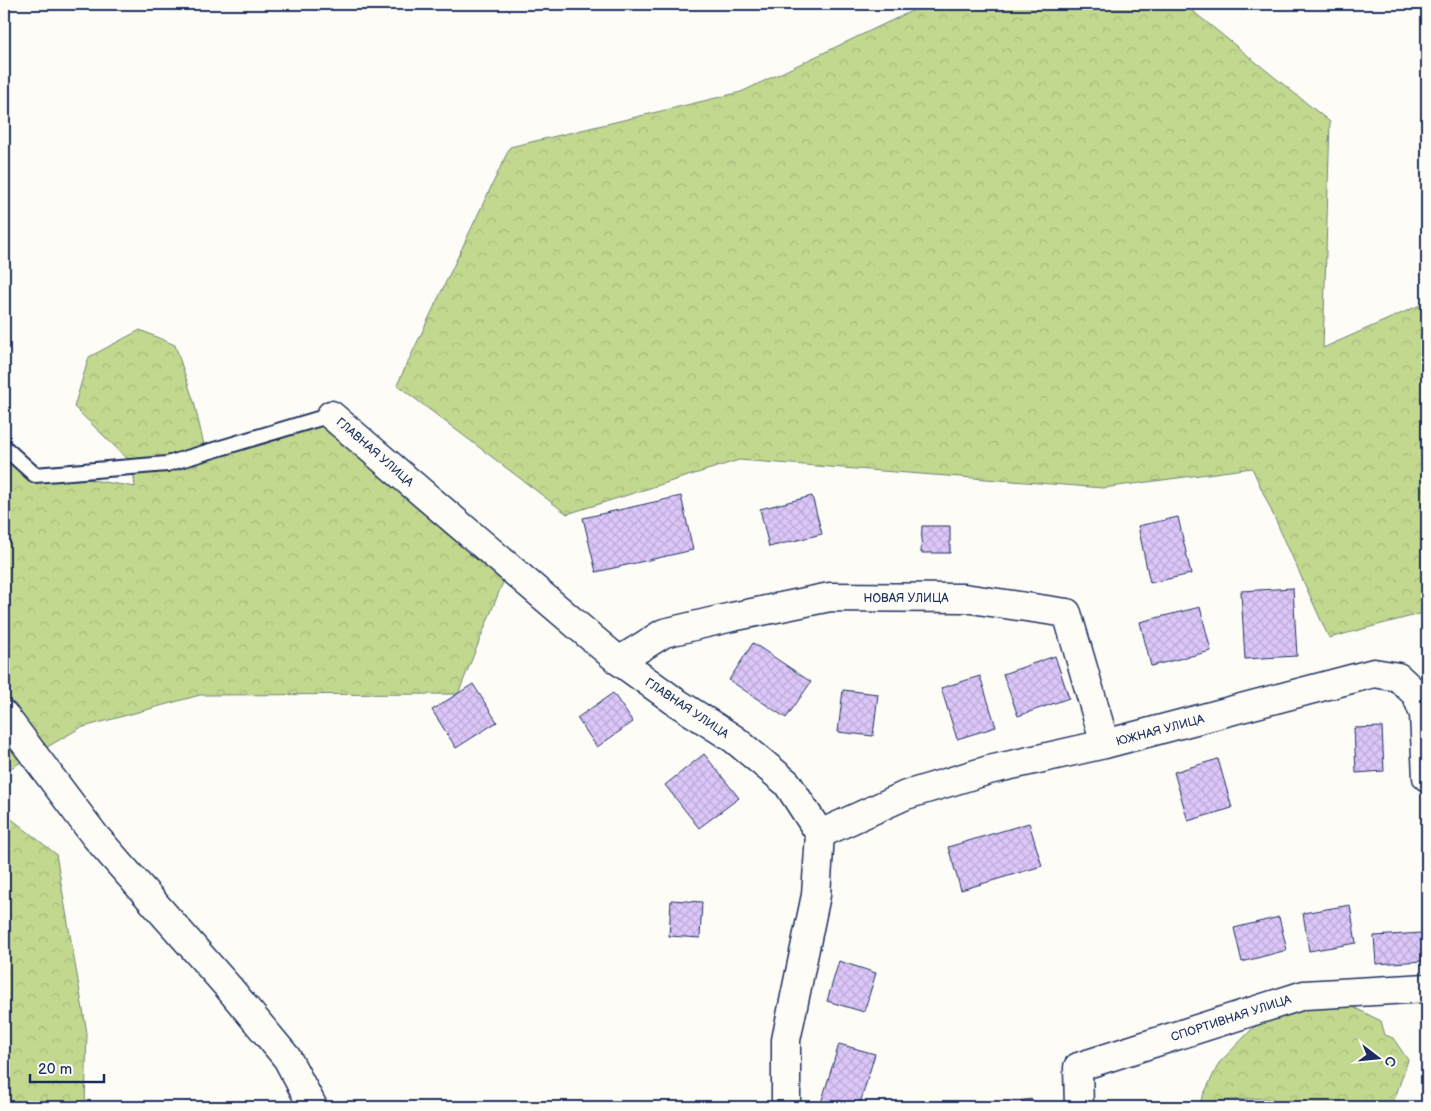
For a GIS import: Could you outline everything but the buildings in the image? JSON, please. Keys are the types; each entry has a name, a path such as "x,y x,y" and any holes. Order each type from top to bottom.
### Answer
{"street":[{"name":"ГЛАВНАЯ УЛИЦА","path":"331,414 619,661 676,702 734,739 787,783 820,834"},
{"name":"НОВАЯ УЛИЦА","path":"619,661 664,633 830,597 964,598 1068,613 1105,744"},
{"name":"ЮЖНАЯ УЛИЦА","path":"820,834 906,795 989,770 1105,744 1374,673 1398,677 1416,694 1424,714 1427,778"},
{"path":"4,715 95,836 230,988 287,1058 313,1107"},
{"path":"786,1107 786,1040 816,895 820,834"},
{"name":"СПОРТИВНАЯ УЛИЦА","path":"1079,1107 1078,1067 1304,995 1427,988"}],"lane":[{"path":"4,447 35,475 166,464 331,414"}],"green space":[{"path":"957,4 1184,4 1330,122 1323,348 1427,302 1427,612 1329,638 1252,468 1103,488 739,460 567,514 397,385 510,147 741,92 918,8"},
{"path":"140,330 175,345 194,402 206,454 305,417 353,435 505,577 458,694 200,695 80,728 4,772 4,443 49,473 135,487 132,463 74,407 89,357"},
{"path":"4,813 56,854 87,1033 85,1107 4,1107"},
{"path":"1317,1001 1353,1007 1381,1021 1385,1035 1393,1038 1408,1060 1395,1098 1388,1107 1289,1107 1265,1098 1200,1102 1219,1063 1254,1027 1288,1008"}]}
